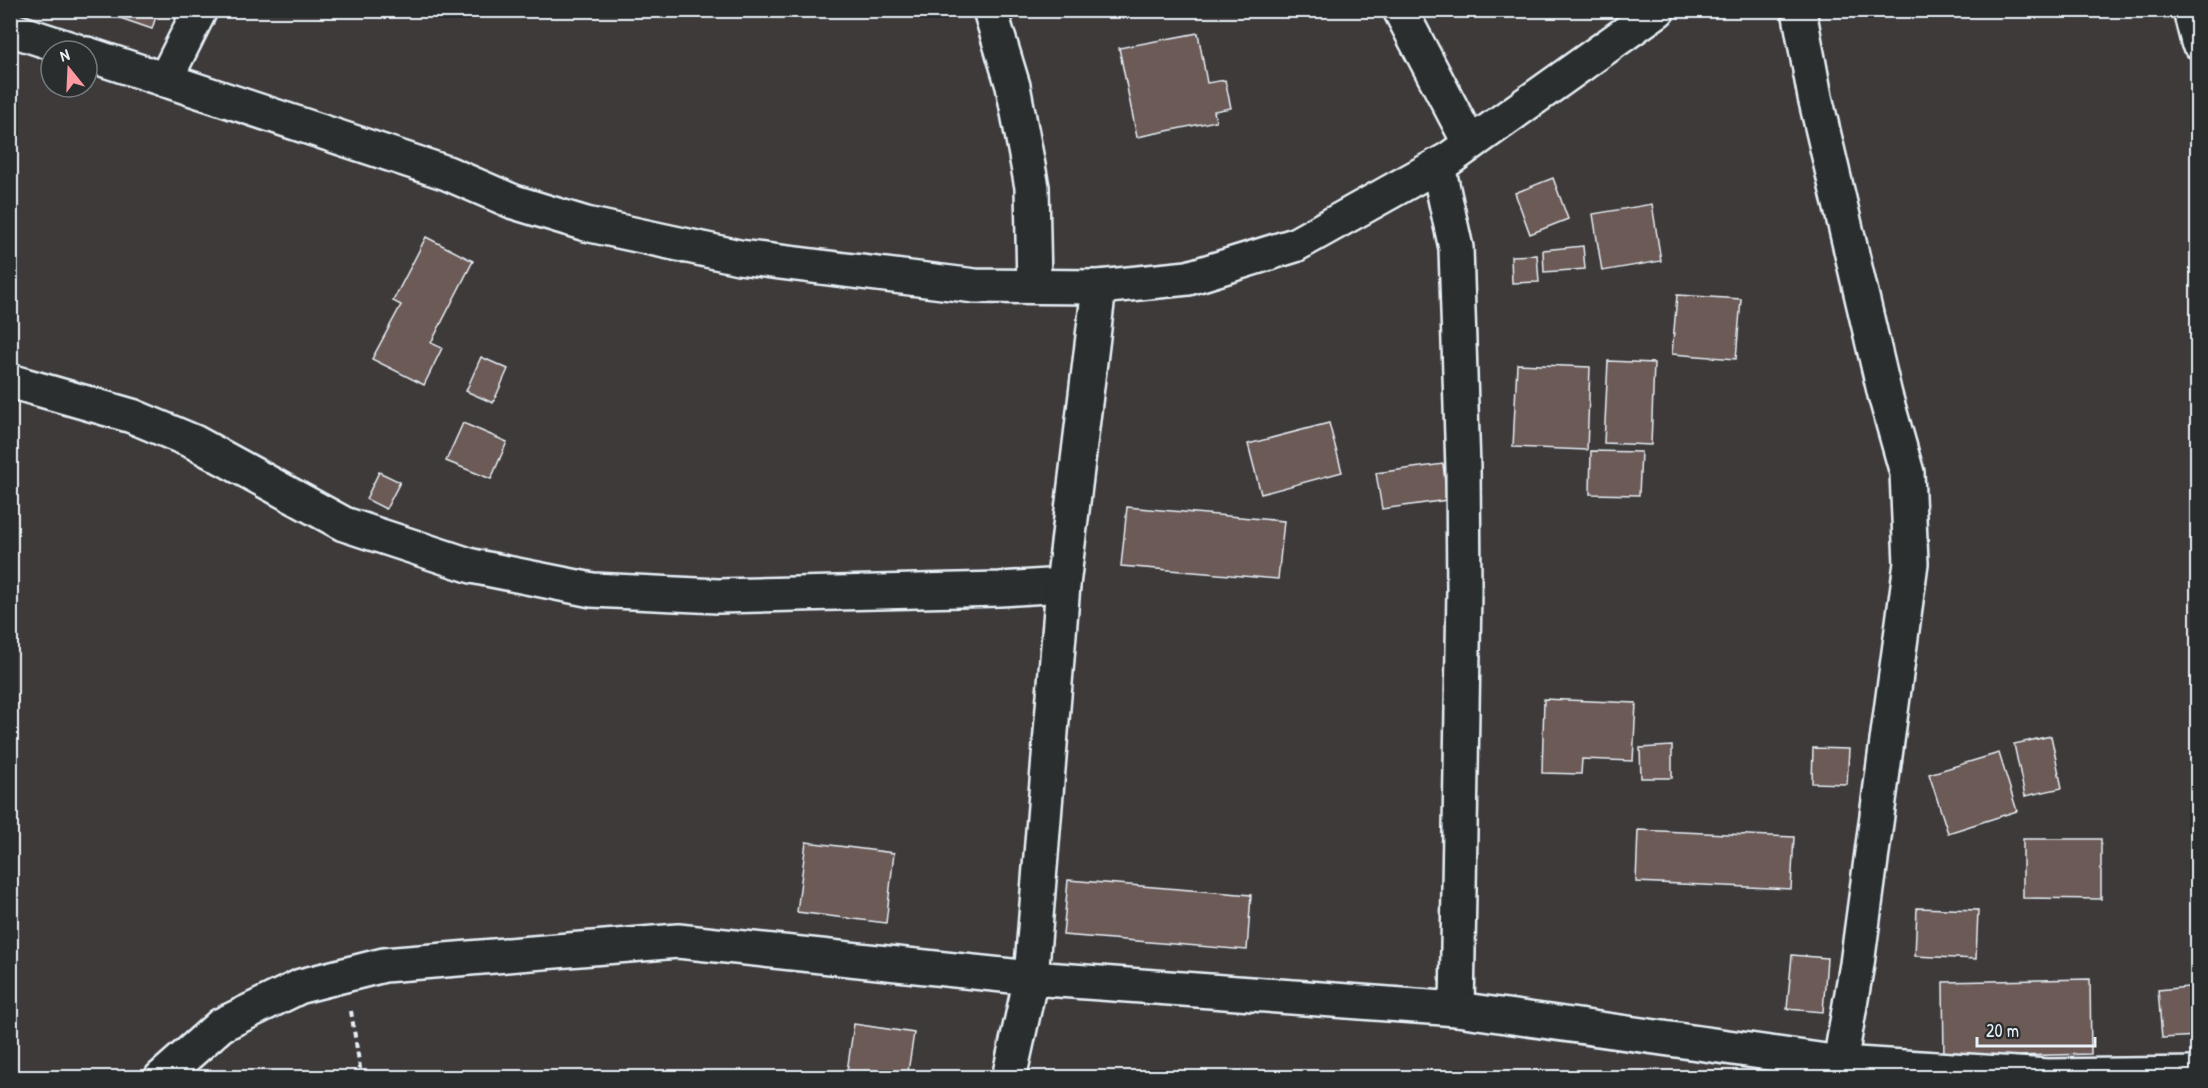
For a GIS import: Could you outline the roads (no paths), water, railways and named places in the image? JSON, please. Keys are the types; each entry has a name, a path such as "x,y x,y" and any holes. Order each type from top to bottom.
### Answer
{"street":[{"path":"165,80 200,10"},
{"path":"990,10 1013,86 1032,188 1034,286"},
{"path":"1400,10 1470,144"},
{"path":"99,58 447,173 514,202 586,224 739,257 975,286 1099,287 1188,278 1295,245 1438,165 1658,10"},
{"path":"1799,10 1818,109 1885,395 1907,473 1911,563 1857,964 1840,1070"},
{"path":"2190,10 2198,42"},
{"path":"10,29 40,39"},
{"path":"1438,165 1456,248 1462,447 1464,590 1457,1009"},
{"path":"1008,1077 1031,978 1063,585 1099,287"},
{"path":"10,381 132,416 194,442 344,524 483,569 592,590 718,596 999,589 1063,585"},
{"path":"161,1077 221,1024 301,986 384,965 678,941 1031,978 1457,1009 1840,1070 2048,1076 2198,1074"}]}
